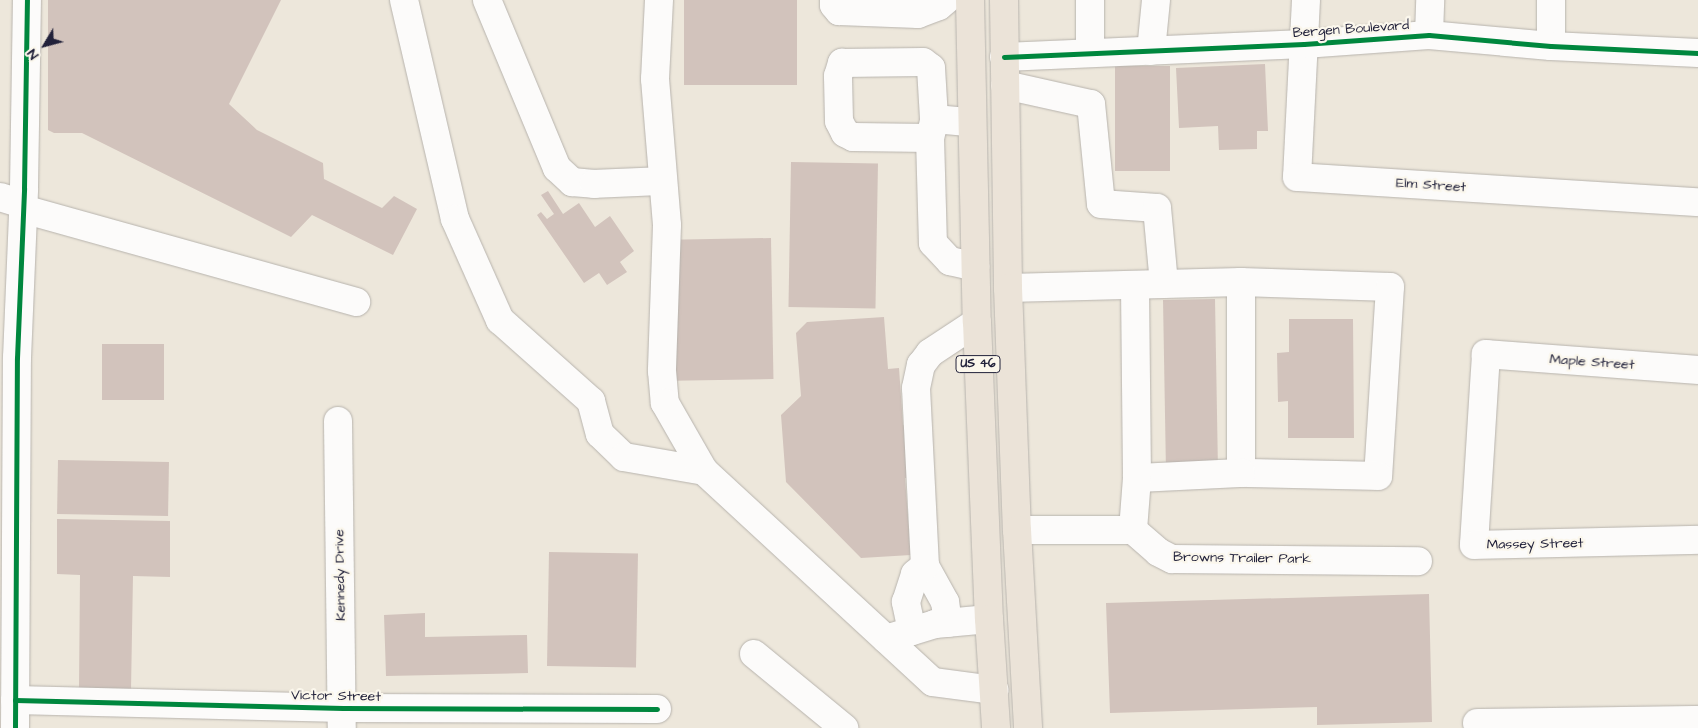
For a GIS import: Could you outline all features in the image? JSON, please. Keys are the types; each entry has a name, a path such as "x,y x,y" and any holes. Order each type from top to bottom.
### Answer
{"highway":[{"name":"US 46","path":"970,0 975,267 989,619 996,728"},
{"name":"US 46","path":"1004,0 1008,288 1017,530 1028,728"}],"street":[{"path":"15,728 8,358 27,0"},
{"path":"404,0 455,219 500,320 591,401 600,434 624,456 704,471"},
{"path":"487,0 557,168 572,182 594,184 663,181"},
{"path":"659,0 655,79 667,225 662,371 665,403 704,471 933,682 994,690"},
{"path":"837,5 918,14 939,6 946,0"},
{"path":"1090,0 1090,53"},
{"path":"1151,51 1156,0"},
{"path":"1304,44 1306,0"},
{"path":"1429,35 1430,0"},
{"path":"1551,0 1551,46"},
{"name":"Bergen Boulevard","path":"1004,57 1304,44 1429,35 1551,46 1698,53"},
{"name":"Elm Street","path":"1304,44 1297,177 1698,202"},
{"path":"1005,85 1091,104 1101,204 1157,208 1164,284"},
{"path":"971,122 932,129 933,242 950,261 975,267"},
{"path":"15,203 356,302"},
{"path":"1241,282 1241,473"},
{"path":"1008,288 1241,282 1390,287 1378,476 1241,473 1137,478"},
{"path":"1017,530 1134,530 1137,478 1135,285"},
{"path":"948,623 945,602 925,566 916,388 921,365 930,353 977,322"},
{"name":"Maple Street","path":"1486,354 1698,370"},
{"name":"Massey Street","path":"1486,354 1480,479 1476,502 1474,545 1698,540"},
{"name":"Kennedy Drive","path":"338,421 343,718"},
{"name":"Browns Trailer Park","path":"1134,530 1158,552 1172,558 1418,561"},
{"path":"912,631 906,602 915,574 925,566"},
{"path":"886,639 935,624 989,619"},
{"path":"754,654 844,728"},
{"name":"Victor Street","path":"15,700 343,718 559,718 657,708"},
{"path":"1477,723 1698,720"}],"building":[{"path":"48,0 281,0 229,104 257,130 323,163 324,179 382,208 394,196 417,209 393,255 312,215 291,237 82,133 54,133 48,130"},
{"path":"684,0 797,0 797,85 684,85"},
{"path":"1265,64 1268,131 1257,131 1257,149 1219,150 1218,126 1179,128 1176,68"},
{"path":"1115,66 1170,66 1170,171 1115,171"},
{"path":"791,162 878,164 875,308 788,307"},
{"path":"548,191 563,214 579,203 595,227 610,216 634,251 620,262 627,272 607,285 599,273 584,283 537,215 541,212 547,219 554,214 541,195"},
{"path":"771,238 773,379 673,381 671,240"},
{"path":"1215,299 1218,465 1166,466 1163,300"},
{"path":"884,317 888,369 899,368 903,425 929,423 933,477 905,478 911,555 861,558 786,482 781,415 801,396 796,333 807,322"},
{"path":"1289,319 1353,319 1354,438 1288,438 1288,401 1278,402 1277,353 1289,352"},
{"path":"102,344 164,344 164,400 102,400"},
{"path":"58,460 169,462 168,516 57,514"},
{"path":"57,519 170,521 170,577 133,576 131,690 79,689 80,575 57,574"},
{"path":"549,552 638,554 636,668 547,666"},
{"path":"1429,594 1432,722 1317,725 1317,707 1110,713 1106,603"},
{"path":"425,613 425,637 527,635 528,673 386,676 384,615"}],"cycle path":[{"path":"15,728 17,358 24,188 27,0"},
{"path":"1004,57 1304,44 1429,35 1551,46 1698,53"},
{"path":"15,700 343,708 657,709"}]}
